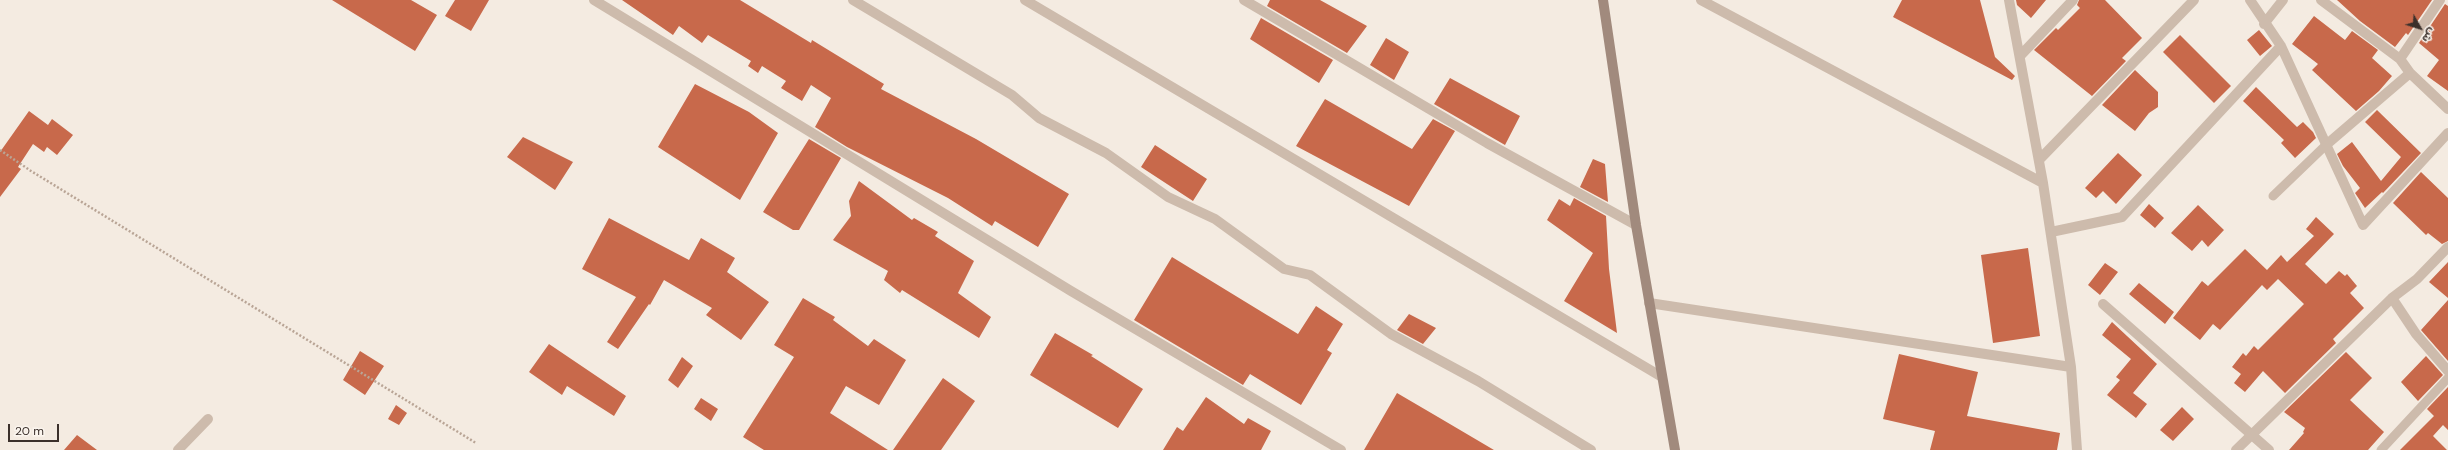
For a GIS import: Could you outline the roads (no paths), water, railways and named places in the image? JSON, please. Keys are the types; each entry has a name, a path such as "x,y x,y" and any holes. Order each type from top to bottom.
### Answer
{"main road":[{"path":"1603,0 1636,226 1675,450"}],"street":[{"path":"594,0 1065,287 1341,450"},
{"path":"853,0 1012,95 1038,118 1106,153 1168,197 1215,219 1284,269 1310,275 1391,334 1478,381 1591,450"},
{"path":"1025,0 1662,377"},
{"path":"1244,0 1487,143 1636,226"},
{"path":"1701,0 2043,183"},
{"path":"2009,0 2043,183 2071,367 2077,450"},
{"path":"2020,56 2073,0"},
{"path":"2039,160 2194,0"},
{"path":"2250,0 2264,24 2281,46 2363,225 2448,133"},
{"path":"2264,24 2283,0"},
{"path":"2321,0 2400,59 2410,73 2448,108"},
{"path":"2400,59 2440,0"},
{"path":"2050,232 2122,217 2281,46"},
{"path":"2326,145 2410,73"},
{"path":"2236,450 2392,298 2416,279 2448,247"},
{"path":"2392,298 2416,334 2448,371"},
{"path":"1650,303 2071,367"},
{"path":"2103,304 2269,450"},
{"path":"178,450 208,419"}],"lane":[{"path":"2273,196 2326,145"},
{"path":"2381,450 2448,378"}]}
